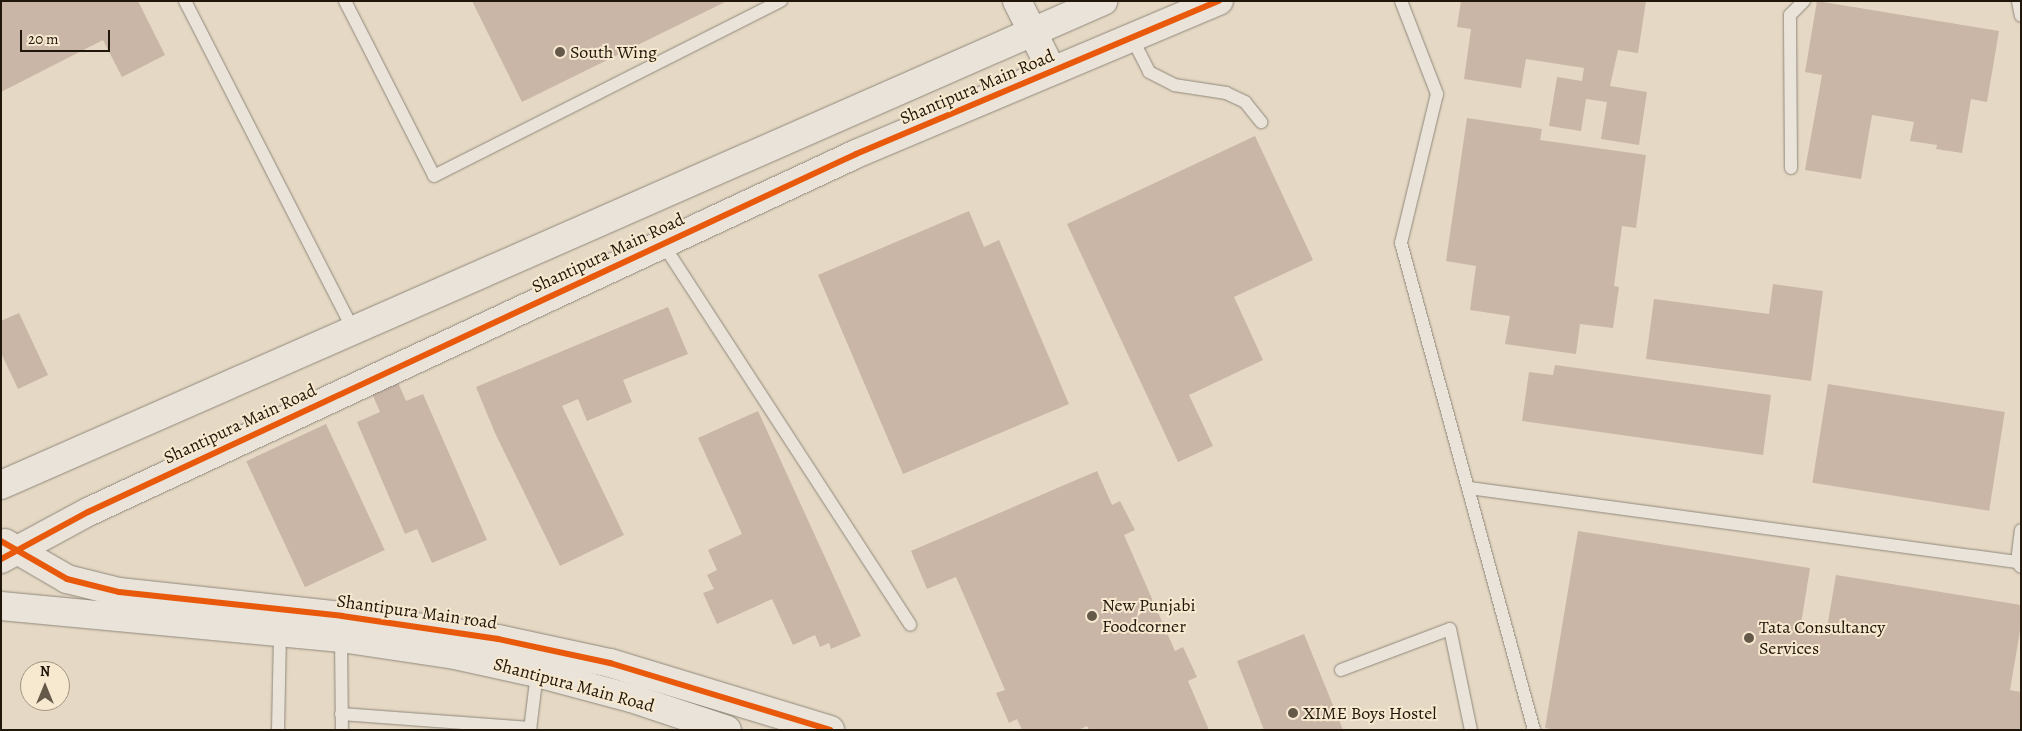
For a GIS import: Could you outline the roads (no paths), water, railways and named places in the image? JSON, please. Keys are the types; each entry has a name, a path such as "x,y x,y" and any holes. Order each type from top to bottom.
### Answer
{"street":[{"path":"1018,1 1052,71"},
{"path":"1,485 1033,32 1066,9 1103,1"},
{"name":"Shantipura Main Road","path":"7,550 856,154 1219,1"},
{"path":"1066,9 1090,56"},
{"name":"Shantipura Main road","path":"7,550 67,579 119,592 342,616 498,639 610,663 830,730"},
{"name":"Shantipura Main Road","path":"1,606 73,615 341,638 455,655 537,673 631,698 727,730"}],"lane":[{"path":"185,1 354,331"},
{"path":"345,1 434,176 781,1"},
{"path":"1401,1 1437,94 1401,243 1534,730"},
{"path":"1791,168 1790,15 1804,1"},
{"path":"2018,1 2021,16"},
{"path":"1132,38 1149,72 1174,85 1226,93 1245,102 1261,122"},
{"path":"662,244 910,625"},
{"path":"1468,488 2019,565 2021,530"},
{"path":"1341,670 1450,629 1471,730"},
{"path":"278,730 280,632"},
{"path":"341,638 342,730"},
{"path":"341,714 530,729 537,673"}],"place":[{"name":"South Wing","path":"560,52"},
{"name":"New Punjabi Foodcorner","path":"1092,616"},
{"name":"Tata Consultancy Services","path":"1749,638"},
{"name":"XIME Boys Hostel","path":"1293,713"}]}
